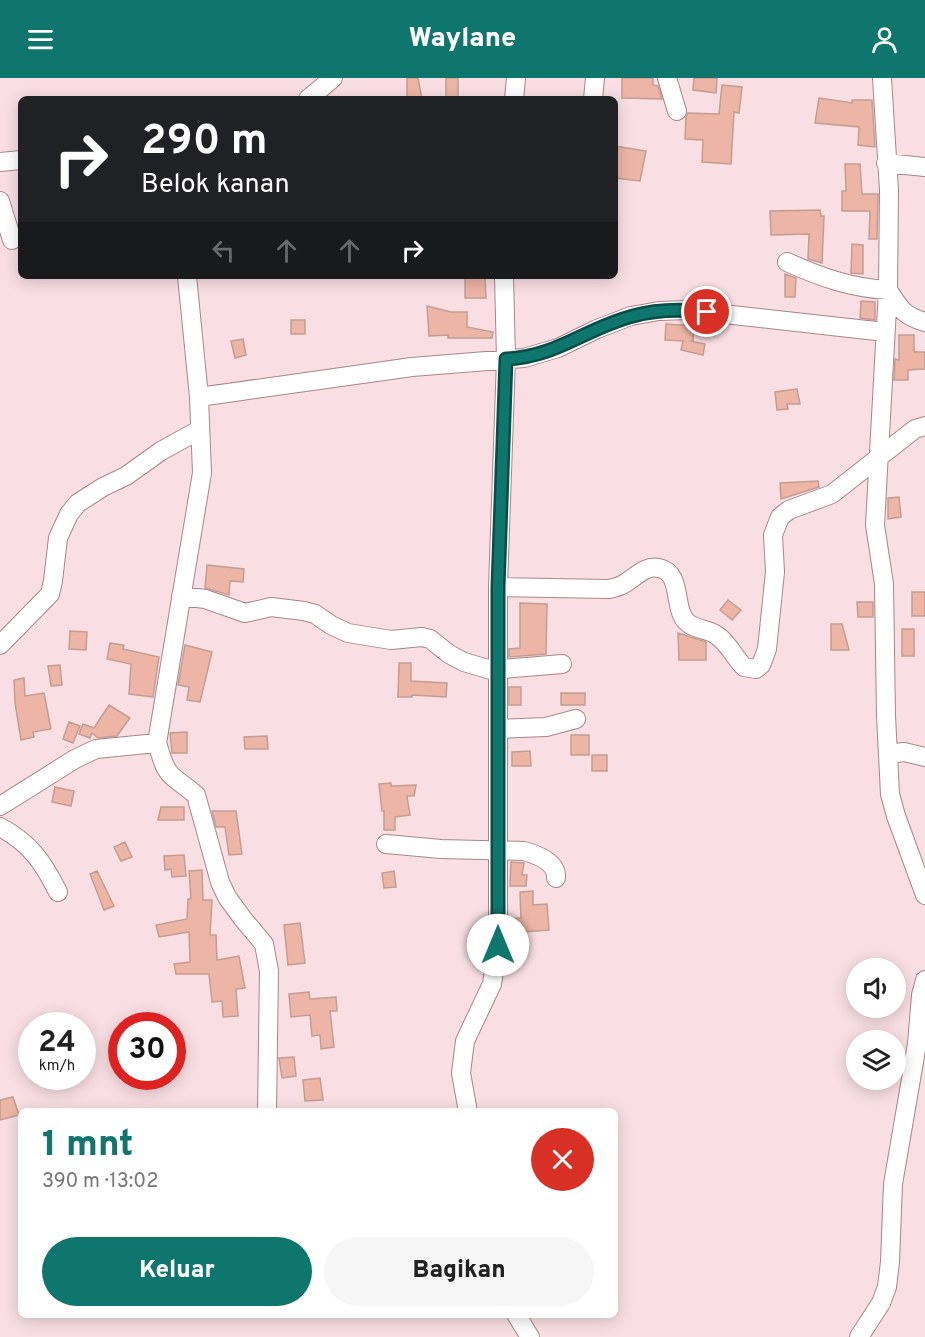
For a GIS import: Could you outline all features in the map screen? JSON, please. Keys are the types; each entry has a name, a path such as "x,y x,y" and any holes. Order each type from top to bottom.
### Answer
{"street":[{"path":"312,96 333,78"},
{"path":"514,96 516,78"},
{"path":"593,96 595,78"},
{"path":"667,78 677,111"},
{"path":"882,78 889,190 888,290 875,525 884,584 890,794 925,895"},
{"path":"0,162 18,160"},
{"path":"886,163 925,167"},
{"path":"0,201 12,240"},
{"path":"787,262 846,285 888,290"},
{"path":"187,279 199,397 202,473 157,743 171,775 196,795 220,882 227,897 264,944 269,971 267,1108"},
{"path":"467,1108 462,1090 462,1059 465,1041 492,984 498,945 498,587 506,359 504,279"},
{"path":"888,290 902,312 911,318 925,322"},
{"path":"199,397 412,367 524,358 542,354 632,316 659,310 688,310 885,332"},
{"path":"498,587 609,589 622,585 645,570 660,568 667,571 673,579 683,618 693,626 714,633 744,667 756,669 761,665 767,649 774,584 773,534 780,518 789,510 832,494 915,429 925,426"},
{"path":"0,645 50,594 58,538 69,514 78,503 199,430"},
{"path":"181,596 205,599 245,613 271,607 304,611 315,614 348,633 391,640 422,637 436,643 449,654 464,662 498,671 562,664"},
{"path":"498,729 546,727 576,719"},
{"path":"0,806 75,759 96,749 157,743"},
{"path":"888,754 904,752 925,757"},
{"path":"0,827 10,832 33,851 44,864 58,892"},
{"path":"386,844 441,849 524,850 552,865 556,878"},
{"path":"859,1337 881,1304 887,1287 893,1184 921,1048 925,980"},
{"path":"516,1318 516,1337"},
{"path":"517,1318 530,1337"}],"building":[{"path":"407,78 418,78 421,96 407,96"},
{"path":"446,78 458,78 458,96 446,96"},
{"path":"622,78 653,78 653,85 658,86 662,99 622,98"},
{"path":"694,78 717,78 716,93 693,90"},
{"path":"722,85 742,87 739,113 734,112 731,164 702,162 703,140 685,139 686,117 688,113 719,114"},
{"path":"819,98 852,103 852,100 872,100 875,147 858,145 859,127 815,123"},
{"path":"618,146 646,151 640,181 618,178"},
{"path":"845,164 860,164 862,194 878,194 877,239 869,239 870,211 842,211 842,191 846,191"},
{"path":"820,210 821,216 824,216 822,263 808,259 809,234 771,235 770,211"},
{"path":"852,244 863,245 863,274 851,273"},
{"path":"785,274 796,278 795,297 785,297"},
{"path":"465,279 485,279 486,298 465,298"},
{"path":"861,301 875,302 875,320 860,318"},
{"path":"427,306 451,312 467,312 467,327 493,332 492,338 429,336"},
{"path":"291,320 305,320 305,334 291,334"},
{"path":"666,324 694,326 693,341 690,341 705,344 703,355 681,350 683,341 665,340"},
{"path":"899,335 914,335 914,352 925,352 925,369 908,370 908,380 894,380 895,359 899,360"},
{"path":"243,339 246,355 235,358 231,341"},
{"path":"797,389 800,404 787,404 788,409 777,410 775,392"},
{"path":"818,481 819,487 781,499 780,483"},
{"path":"899,497 901,517 888,519 888,498"},
{"path":"207,565 244,569 243,582 230,581 229,595 205,588"},
{"path":"912,592 925,592 925,616 912,616"},
{"path":"728,600 741,610 732,620 720,610"},
{"path":"857,602 873,602 873,617 858,617"},
{"path":"520,603 547,604 546,654 509,657 509,649 520,648"},
{"path":"831,624 842,624 849,650 831,650"},
{"path":"902,629 914,629 914,656 902,656"},
{"path":"70,631 87,632 86,650 69,649"},
{"path":"678,633 706,642 706,660 679,660"},
{"path":"110,643 124,645 123,649 159,657 153,697 129,694 131,664 107,659"},
{"path":"185,645 212,652 200,702 187,700 189,687 178,685"},
{"path":"399,663 411,663 411,681 447,683 446,697 412,695 412,697 398,697"},
{"path":"60,665 62,685 51,686 48,666"},
{"path":"24,678 25,696 44,693 51,729 33,732 34,737 21,740 14,680"},
{"path":"509,687 521,687 521,705 509,705"},
{"path":"561,693 585,693 585,705 561,705"},
{"path":"109,705 130,718 117,736 98,738 92,733 90,738 79,734 83,724 94,728"},
{"path":"69,722 80,726 73,743 63,739"},
{"path":"187,732 187,753 172,753 170,733"},
{"path":"571,735 589,735 589,755 571,755"},
{"path":"267,736 268,749 245,749 244,737"},
{"path":"530,751 531,766 512,766 512,752"},
{"path":"592,755 607,755 607,771 592,771"},
{"path":"391,783 391,786 416,785 414,796 407,796 410,815 395,817 395,830 384,830 384,811 382,811 379,784"},
{"path":"55,787 74,791 71,806 52,802"},
{"path":"161,807 184,807 184,820 158,820"},
{"path":"212,811 236,811 242,854 229,855 225,827 216,827"},
{"path":"125,842 132,857 121,861 114,847"},
{"path":"184,855 186,876 172,877 171,869 165,870 164,856"},
{"path":"511,862 524,863 522,875 527,875 526,886 510,886"},
{"path":"202,870 203,900 212,900 210,935 216,935 217,960 239,956 245,988 236,989 238,1016 223,1017 222,1001 212,1002 209,974 176,974 174,964 190,962 189,932 159,937 156,925 187,919 188,899 191,899 189,871"},
{"path":"97,871 114,906 104,910 90,874"},
{"path":"394,871 396,887 384,888 382,873"},
{"path":"533,891 533,905 547,904 549,930 509,933 509,919 521,918 520,892"},
{"path":"300,923 305,963 288,965 284,925"},
{"path":"309,992 310,999 336,997 337,1011 330,1011 334,1047 321,1049 320,1035 312,1036 310,1015 291,1017 289,994"},
{"path":"294,1057 296,1076 282,1078 279,1058"},
{"path":"320,1078 323,1100 305,1101 303,1080"},
{"path":"13,1097 18,1115 0,1120 0,1100"}],"route":[{"path":"498,945 498,587 502,525 506,359 542,354 632,316 659,310 707,312"}]}
